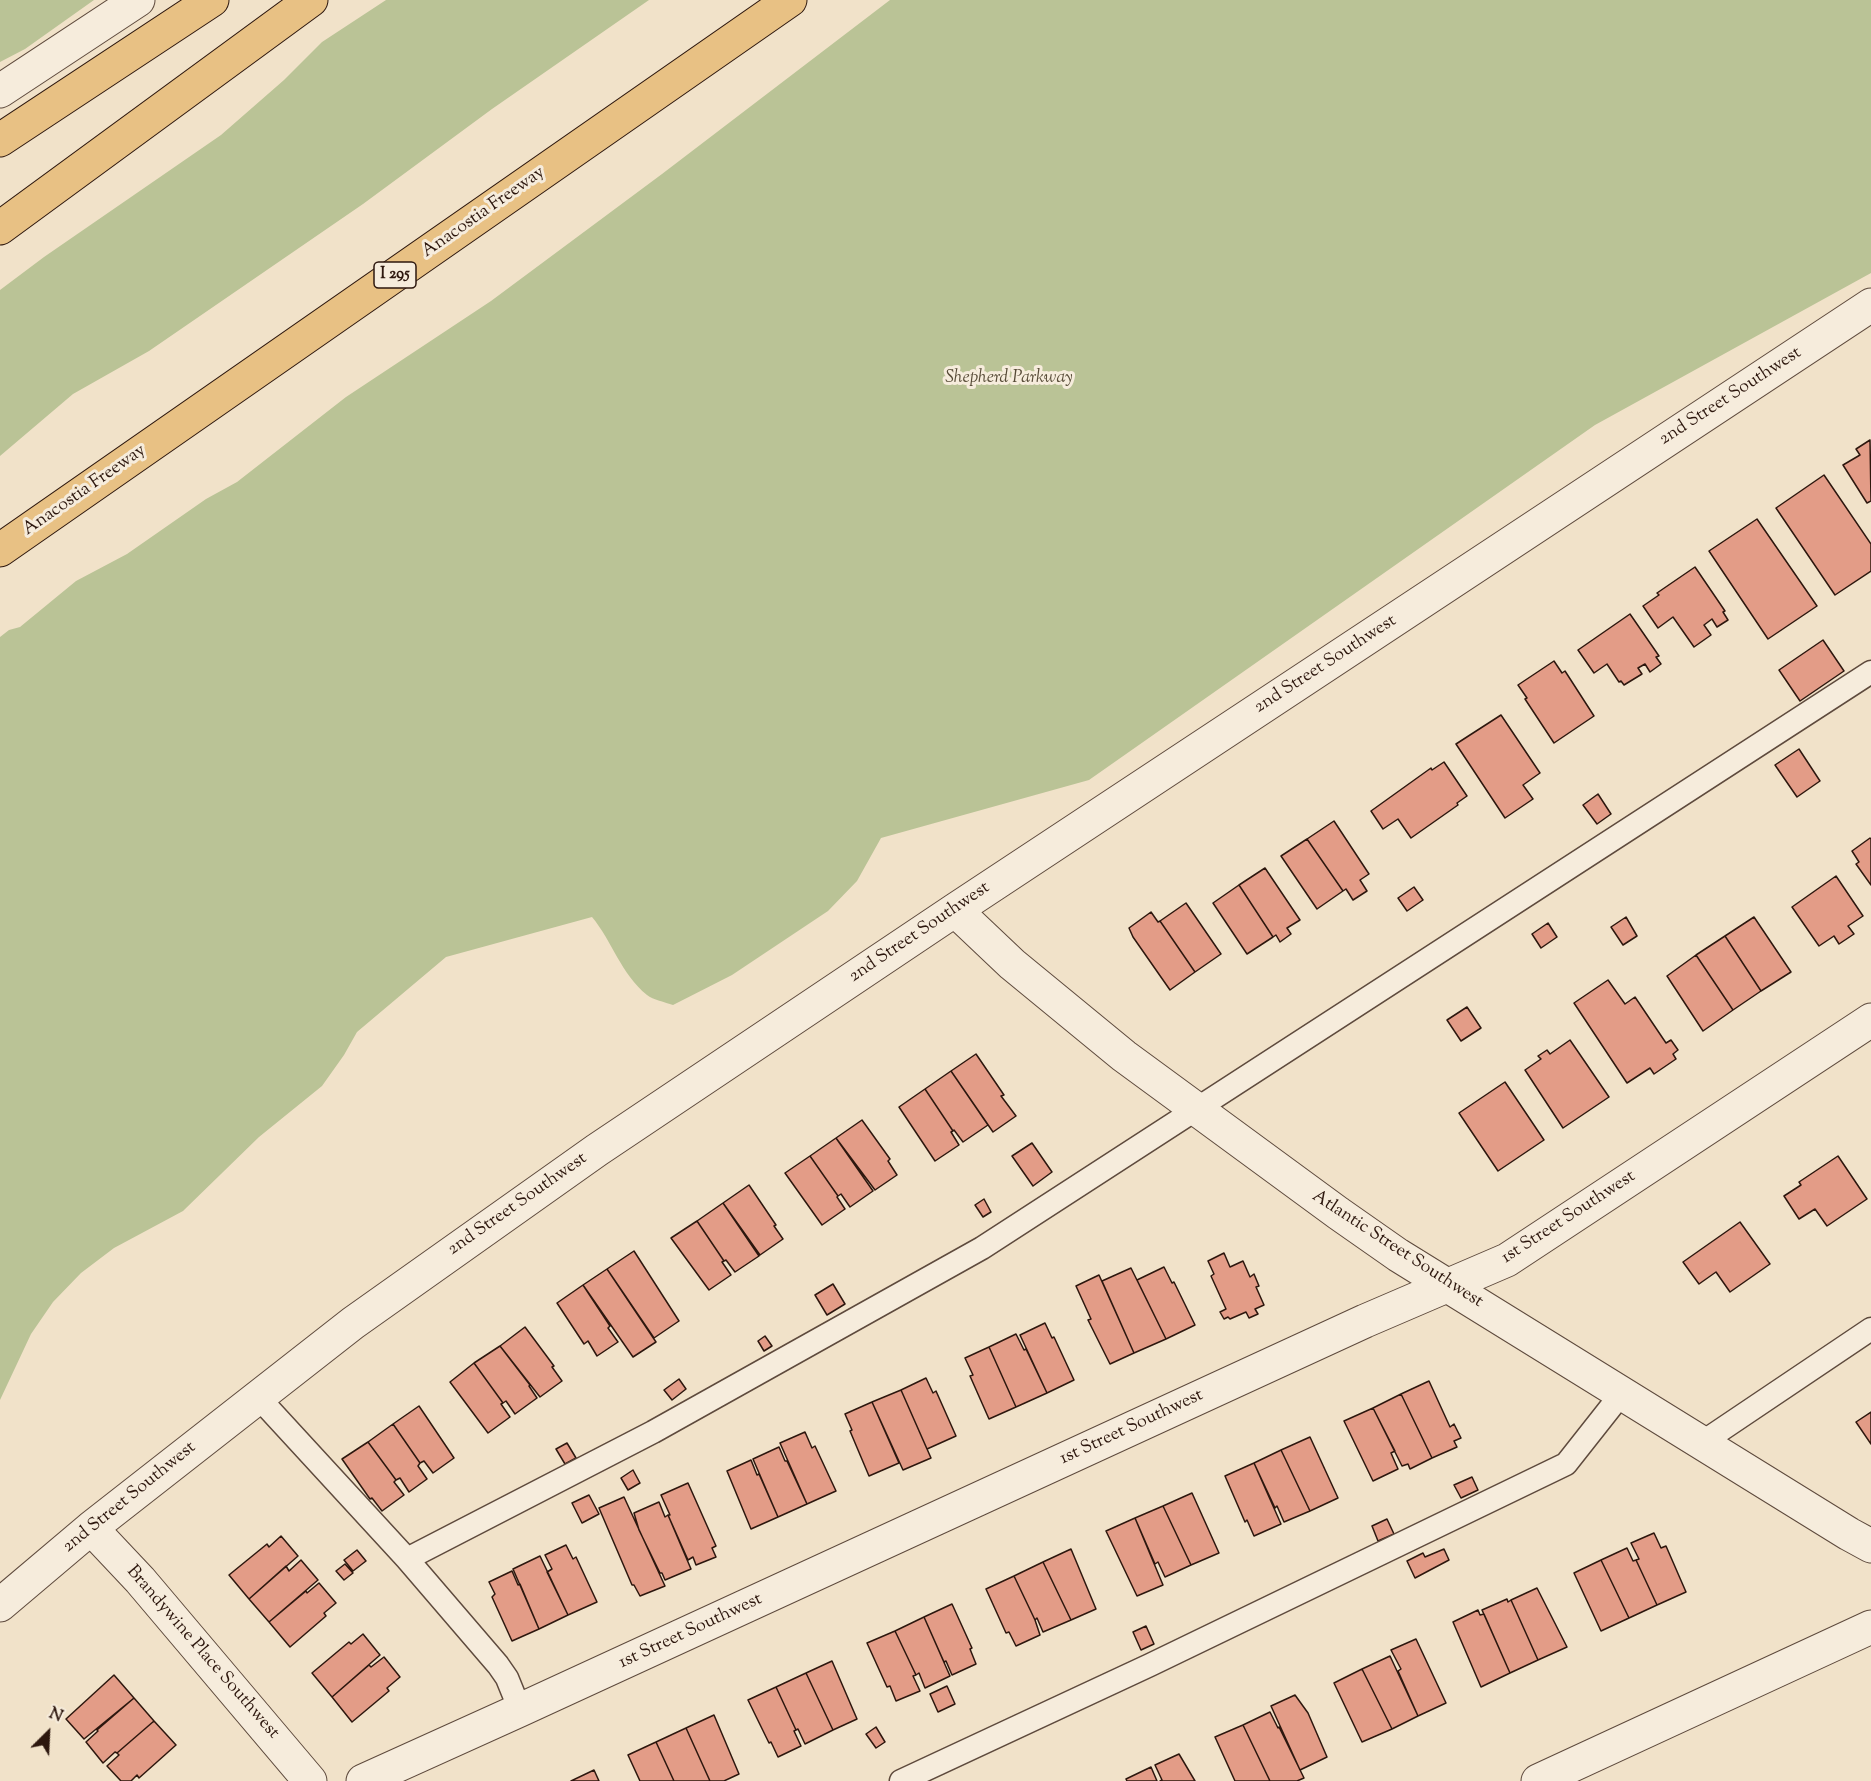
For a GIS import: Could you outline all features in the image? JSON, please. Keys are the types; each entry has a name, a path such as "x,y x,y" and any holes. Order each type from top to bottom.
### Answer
{"highway":[{"path":"0,140 212,0"},
{"path":"0,228 311,0"},
{"name":"Anacostia Freeway","path":"0,550 790,0"}],"street":[{"path":"0,91 138,0"},
{"name":"2nd Street Southwest","path":"0,1605 91,1528 353,1323 568,1170 955,910 1871,305"},
{"name":"Atlantic Street Southwest","path":"955,910 1012,964 1124,1056 1398,1255 1871,1546"},
{"name":"1st Street Southwest","path":"363,1781 1354,1326 1507,1260 1871,1020"},
{"name":"Brandywine Place Southwest","path":"91,1528 140,1580 310,1781"},
{"path":"1538,1781 1871,1627"}],"lane":[{"path":"407,1559 653,1432 982,1248 1871,672"},
{"path":"1703,1442 1871,1329"},
{"path":"901,1781 1150,1665 1566,1464 1622,1393"},
{"path":"258,1396 407,1559 498,1665 507,1678 520,1710"}],"green space":[{"path":"0,0 94,0 25,49 0,62"},
{"path":"386,0 649,0 492,109 363,204 149,351 73,394 0,456 0,290 221,135 284,80 322,42"},
{"name":"Shepherd Parkway","path":"890,0 1871,0 1871,273 1595,425 1089,780 881,838 857,881 828,911 732,975 673,1005 650,997 638,987 592,917 446,957 357,1032 322,1086 259,1137 183,1211 114,1248 81,1273 53,1302 31,1334 0,1400 0,637 9,630 20,627 76,581 127,554 206,499 237,482 346,397 491,301"}],"building":[{"path":"1870,440 1871,501 1867,503 1843,465 1860,455 1856,449"},
{"path":"1824,475 1871,544 1871,571 1835,595 1776,508"},
{"path":"1757,519 1817,606 1768,639 1709,551"},
{"path":"1695,567 1725,611 1723,612 1728,620 1717,627 1712,619 1704,625 1711,635 1694,647 1673,617 1658,628 1643,606 1659,595 1657,593"},
{"path":"1630,614 1659,656 1656,657 1661,664 1650,672 1645,664 1638,668 1642,674 1624,685 1621,681 1619,682 1607,664 1594,673 1578,650"},
{"path":"1823,640 1844,671 1800,701 1779,670"},
{"path":"1554,661 1562,673 1565,671 1594,716 1554,743 1518,685"},
{"path":"1501,715 1540,773 1523,785 1533,799 1505,818 1456,744"},
{"path":"1799,749 1820,781 1797,797 1775,765"},
{"path":"1444,762 1467,796 1457,803 1458,805 1411,838 1398,819 1383,829 1371,811 1431,768 1432,770"},
{"path":"1598,794 1611,814 1597,824 1583,805"},
{"path":"1334,821 1369,874 1360,880 1367,891 1353,900 1346,889 1343,891 1307,839"},
{"path":"1870,838 1871,885 1856,864 1859,862 1852,851"},
{"path":"1307,839 1343,891 1317,909 1281,856"},
{"path":"1265,868 1300,920 1287,928 1291,934 1280,942 1276,935 1273,937 1239,885"},
{"path":"1836,876 1863,916 1848,926 1854,934 1839,944 1834,936 1819,946 1792,907"},
{"path":"1239,885 1273,937 1247,954 1213,903"},
{"path":"1414,887 1423,900 1407,911 1398,898"},
{"path":"1186,903 1221,954 1195,972 1160,921"},
{"path":"1151,912 1158,922 1160,921 1195,972 1170,990 1129,928"},
{"path":"1626,917 1637,936 1623,945 1611,927"},
{"path":"1754,917 1791,972 1761,991 1725,936"},
{"path":"1548,923 1557,937 1541,948 1532,934"},
{"path":"1725,936 1761,991 1733,1010 1696,955"},
{"path":"1696,955 1733,1010 1703,1031 1667,976"},
{"path":"1608,980 1625,1004 1635,997 1666,1043 1671,1040 1678,1050 1673,1054 1676,1059 1654,1074 1650,1068 1627,1083 1574,1003"},
{"path":"1467,1007 1481,1028 1461,1041 1447,1020"},
{"path":"1570,1040 1609,1097 1563,1128 1525,1070 1541,1059 1538,1056 1547,1050 1550,1054"},
{"path":"976,1054 1016,1116 993,1132 951,1071"},
{"path":"951,1071 988,1125 963,1142 925,1089"},
{"path":"1505,1082 1544,1140 1498,1171 1459,1113"},
{"path":"925,1089 953,1131 951,1132 959,1145 935,1161 899,1107"},
{"path":"862,1120 890,1159 888,1161 897,1175 875,1190 836,1138"},
{"path":"836,1138 873,1191 850,1207 841,1194 838,1196 810,1156"},
{"path":"1032,1143 1052,1172 1033,1186 1012,1156"},
{"path":"810,1156 845,1209 822,1225 785,1173"},
{"path":"1838,1156 1867,1199 1827,1226 1815,1209 1799,1219 1784,1196 1801,1185 1799,1182"},
{"path":"749,1185 783,1239 760,1255 723,1203"},
{"path":"984,1199 991,1212 983,1217 975,1205"},
{"path":"723,1203 759,1256 735,1272 726,1260 724,1261 697,1221"},
{"path":"697,1221 731,1275 709,1290 671,1238"},
{"path":"1740,1222 1770,1264 1730,1292 1716,1272 1699,1284 1683,1262"},
{"path":"634,1251 679,1321 654,1338 607,1269"},
{"path":"1224,1253 1230,1267 1243,1261 1250,1277 1254,1274 1259,1286 1256,1287 1264,1305 1255,1309 1258,1314 1249,1318 1246,1312 1230,1319 1228,1317 1224,1319 1220,1312 1226,1309 1211,1276 1214,1274 1208,1261"},
{"path":"1164,1267 1195,1325 1166,1339 1137,1280"},
{"path":"1131,1268 1166,1339 1134,1353 1102,1281"},
{"path":"607,1269 656,1342 633,1357 583,1285"},
{"path":"1099,1275 1134,1353 1110,1364 1088,1320 1091,1319 1076,1286"},
{"path":"833,1284 845,1304 827,1315 815,1295"},
{"path":"583,1285 618,1342 597,1356 588,1341 584,1344 557,1303"},
{"path":"1045,1323 1074,1380 1047,1393 1020,1335"},
{"path":"525,1327 554,1366 552,1367 562,1381 540,1397 500,1346"},
{"path":"1016,1334 1024,1350 1026,1349 1047,1393 1016,1407 989,1347"},
{"path":"765,1336 772,1346 764,1351 758,1341"},
{"path":"500,1346 530,1385 537,1398 515,1414 506,1401 503,1403 474,1363"},
{"path":"989,1347 1016,1407 989,1419 970,1376 973,1375 965,1358"},
{"path":"474,1363 503,1403 501,1404 510,1417 488,1433 450,1382"},
{"path":"926,1378 933,1393 936,1391 956,1436 927,1449 901,1390"},
{"path":"679,1379 686,1389 672,1400 664,1390"},
{"path":"1429,1381 1450,1427 1454,1424 1461,1438 1454,1441 1457,1447 1432,1458 1401,1394"},
{"path":"901,1390 931,1458 903,1470 872,1402"},
{"path":"1401,1394 1432,1458 1410,1469 1408,1464 1402,1466 1373,1408"},
{"path":"872,1402 899,1463 869,1476 845,1414"},
{"path":"419,1406 454,1458 433,1473 424,1461 420,1463 393,1424"},
{"path":"1373,1408 1395,1451 1391,1453 1398,1469 1373,1481 1344,1421"},
{"path":"1871,1412 1871,1444 1856,1422"},
{"path":"393,1424 420,1463 418,1466 427,1479 409,1492 400,1478 396,1480 368,1442"},
{"path":"805,1432 812,1448 815,1446 836,1491 807,1504 780,1443"},
{"path":"1310,1437 1338,1498 1310,1511 1281,1450"},
{"path":"368,1442 396,1480 394,1482 404,1495 382,1511 372,1498 370,1499 342,1459"},
{"path":"567,1443 576,1458 565,1464 556,1449"},
{"path":"779,1447 807,1504 778,1517 753,1459"},
{"path":"1281,1450 1310,1511 1284,1522 1254,1463"},
{"path":"751,1460 778,1517 751,1529 727,1471"},
{"path":"1254,1463 1281,1524 1254,1536 1247,1520 1245,1522 1225,1476"},
{"path":"633,1470 640,1483 628,1490 621,1478"},
{"path":"1472,1477 1478,1490 1461,1498 1454,1485"},
{"path":"688,1483 716,1546 712,1548 716,1557 696,1565 693,1557 688,1560 661,1495"},
{"path":"1192,1493 1219,1553 1191,1565 1163,1506"},
{"path":"589,1495 599,1514 582,1523 572,1503"},
{"path":"624,1497 665,1586 640,1596 632,1585 599,1508"},
{"path":"659,1502 665,1517 668,1515 691,1569 665,1580 639,1530 634,1513"},
{"path":"1163,1506 1191,1565 1165,1577 1158,1562 1155,1564 1135,1518"},
{"path":"1135,1518 1163,1585 1137,1596 1106,1531"},
{"path":"1387,1519 1394,1534 1378,1541 1372,1526"},
{"path":"1654,1533 1661,1548 1666,1546 1686,1592 1657,1605 1636,1560 1639,1559 1631,1543"},
{"path":"281,1536 298,1556 249,1599 229,1575 267,1544 269,1547"},
{"path":"566,1545 573,1559 576,1557 597,1602 568,1615 547,1572 552,1569 545,1555"},
{"path":"1627,1548 1633,1561 1636,1560 1657,1605 1629,1618 1601,1560"},
{"path":"1071,1549 1096,1609 1071,1620 1043,1562"},
{"path":"1444,1549 1449,1560 1415,1578 1407,1561 1423,1553 1425,1557"},
{"path":"357,1550 366,1561 353,1571 344,1560"},
{"path":"540,1556 568,1615 539,1629 513,1569"},
{"path":"301,1560 318,1580 269,1622 249,1599 286,1566 289,1571"},
{"path":"1601,1560 1629,1618 1601,1631 1574,1573"},
{"path":"1043,1562 1071,1620 1043,1632 1014,1576"},
{"path":"345,1564 353,1573 344,1580 336,1571"},
{"path":"512,1571 539,1629 512,1641 492,1597 495,1594 489,1582"},
{"path":"1014,1576 1040,1635 1016,1646 1009,1632 1006,1633 986,1589"},
{"path":"319,1583 336,1603 324,1613 326,1616 290,1647 269,1622"},
{"path":"1537,1588 1567,1647 1538,1660 1511,1600"},
{"path":"1507,1599 1508,1602 1511,1600 1538,1660 1510,1673 1482,1610"},
{"path":"952,1604 972,1648 970,1649 976,1664 952,1675 924,1617"},
{"path":"1478,1610 1480,1615 1484,1614 1510,1673 1481,1687 1453,1622"},
{"path":"924,1617 950,1676 925,1688 919,1673 916,1675 895,1631"},
{"path":"1146,1626 1154,1644 1141,1650 1133,1632"},
{"path":"895,1631 916,1675 913,1676 920,1691 896,1701 867,1643"},
{"path":"363,1634 380,1655 332,1697 312,1673 349,1642 351,1644"},
{"path":"1416,1639 1446,1703 1418,1716 1398,1671 1401,1669 1391,1650"},
{"path":"1390,1656 1418,1716 1392,1729 1362,1669"},
{"path":"384,1657 400,1677 387,1688 389,1691 352,1722 332,1697 369,1665 371,1667"},
{"path":"832,1661 857,1719 833,1730 806,1673"},
{"path":"1362,1669 1392,1729 1362,1742 1334,1683"},
{"path":"806,1673 833,1730 805,1744 776,1687"},
{"path":"114,1675 134,1698 84,1739 66,1719"},
{"path":"947,1686 955,1704 938,1712 930,1694"},
{"path":"776,1687 801,1746 778,1757 748,1700"},
{"path":"1295,1695 1308,1713 1327,1757 1300,1770 1271,1706"},
{"path":"134,1698 154,1721 103,1763 86,1742"},
{"path":"1270,1712 1304,1778 1297,1781 1270,1781 1243,1725"},
{"path":"714,1715 739,1774 724,1781 710,1781 686,1728"},
{"path":"154,1721 176,1745 139,1778 137,1775 131,1781 121,1781 107,1766 119,1755 117,1753"},
{"path":"1243,1725 1270,1781 1235,1781 1215,1737"},
{"path":"876,1727 885,1742 876,1748 866,1734"},
{"path":"686,1728 710,1781 674,1781 656,1742"},
{"path":"656,1742 674,1781 640,1781 628,1755"},
{"path":"1179,1754 1195,1781 1160,1781 1162,1780 1155,1765"},
{"path":"1151,1767 1157,1781 1127,1781 1126,1779"},
{"path":"594,1770 599,1781 571,1781"}]}
